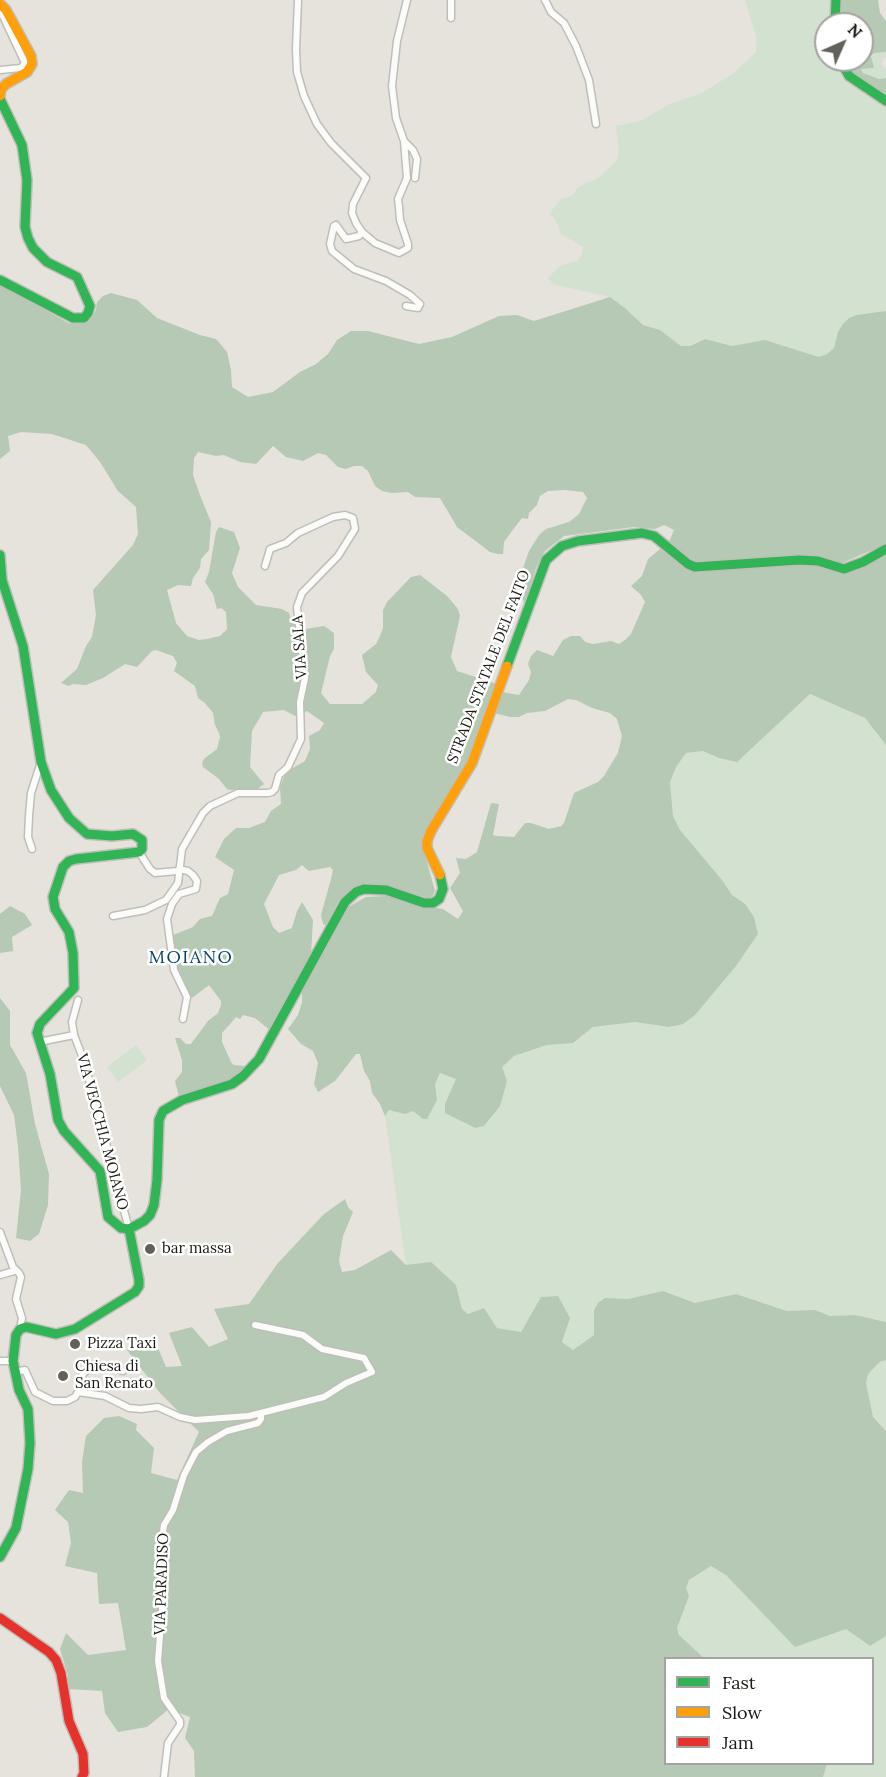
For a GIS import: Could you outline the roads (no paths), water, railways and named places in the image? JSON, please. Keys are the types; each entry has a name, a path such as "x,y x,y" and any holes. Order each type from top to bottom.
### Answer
{"street":[{"path":"298,0 297,72 304,96 317,124 366,178 353,204 352,213 362,232 375,243 399,253 408,248 400,220 398,199 407,177 404,141 396,118 392,86 398,41 407,0"},
{"path":"451,0 451,18"},
{"path":"545,0 551,12 564,23 576,46 589,80 596,124"},
{"path":"0,70 21,68 25,63 2,14 1,6"},
{"path":"0,280 73,318 84,318 88,313 90,306 78,277 47,262 33,248 28,238 25,226 27,180 22,145 0,97 1,89 27,72 32,64 31,56 1,6"},
{"path":"847,72 849,76 886,101"},
{"path":"404,141 413,150 417,159 415,178"},
{"path":"362,232 358,236 346,239 336,225 334,226 330,244 332,251 354,269 386,281 410,295 420,304 418,308 406,306"},
{"name":"VIA SALA","path":"179,871 182,849 203,813 210,806 238,793 268,794 272,792 279,774 288,767 303,733 300,702 305,678 297,607 302,593 338,556 355,530 353,518 345,515 333,517 298,533 286,543 270,549 265,566"},
{"name":"STRADA STATALE DEL FAITO","path":"129,1230 144,1221 150,1215 154,1205 159,1120 163,1111 182,1100 232,1084 243,1076 258,1059 269,1043 316,952 345,902 356,892 364,889 386,890 424,903 433,903 439,899 443,889 441,877 427,848 427,841 472,763 546,560 553,552 562,546 578,541 642,533 654,536 694,567 799,560 818,561 844,568 863,562 886,549"},
{"path":"0,555 2,586 23,646 45,777 61,807 80,830 94,836 133,834 142,840 142,849 139,852"},
{"path":"32,849 28,837 31,793 41,762"},
{"path":"20,1329 26,1327 56,1334 75,1329 135,1292 139,1287 129,1230 121,1228 108,1216 100,1171 58,1120 50,1074 37,1033 40,1024 74,988 73,953 69,932 55,909 53,897 63,867 69,861 76,859 139,852"},
{"path":"139,852 155,873 188,871 197,881 196,889 179,894 172,904 167,919 174,970 187,997 183,1018"},
{"path":"113,916 145,910 166,900 178,883 179,871"},
{"name":"VIA VECCHIA MOIANO","path":"78,1000 72,1022 74,1035 84,1061 129,1230"},
{"name":"VIA VECCHIA MOIANO","path":"39,1042 74,1035"},
{"path":"0,1232 14,1271"},
{"path":"0,1275 14,1271 21,1277 16,1299 22,1318 16,1335 12,1361 19,1390 28,1409 30,1443 28,1469 16,1528 0,1557"},
{"path":"78,1392 105,1396 129,1408 158,1407 188,1419 236,1418 324,1397 346,1383 372,1372 364,1358 322,1349 303,1335 255,1325"},
{"path":"0,1361 12,1361"},
{"path":"14,1372 25,1370 35,1392 53,1401 66,1401 72,1399 78,1392 83,1374 92,1365 113,1366 123,1371"},
{"name":"VIA PARADISO","path":"164,1777 168,1743 180,1725 180,1721 164,1698 158,1661 162,1610 162,1532 173,1510 184,1475 196,1452 227,1431 258,1423 261,1413"},
{"path":"0,1618 57,1660 62,1673 69,1722 83,1754 84,1773 82,1777"}],"place":[{"name":"bar massa","path":"150,1249"},
{"name":"Pizza Taxi","path":"75,1344"},
{"name":"Chiesa di San Renato","path":"63,1376"}],"district":[{"name":"MOIANO","path":"191,958"}]}
